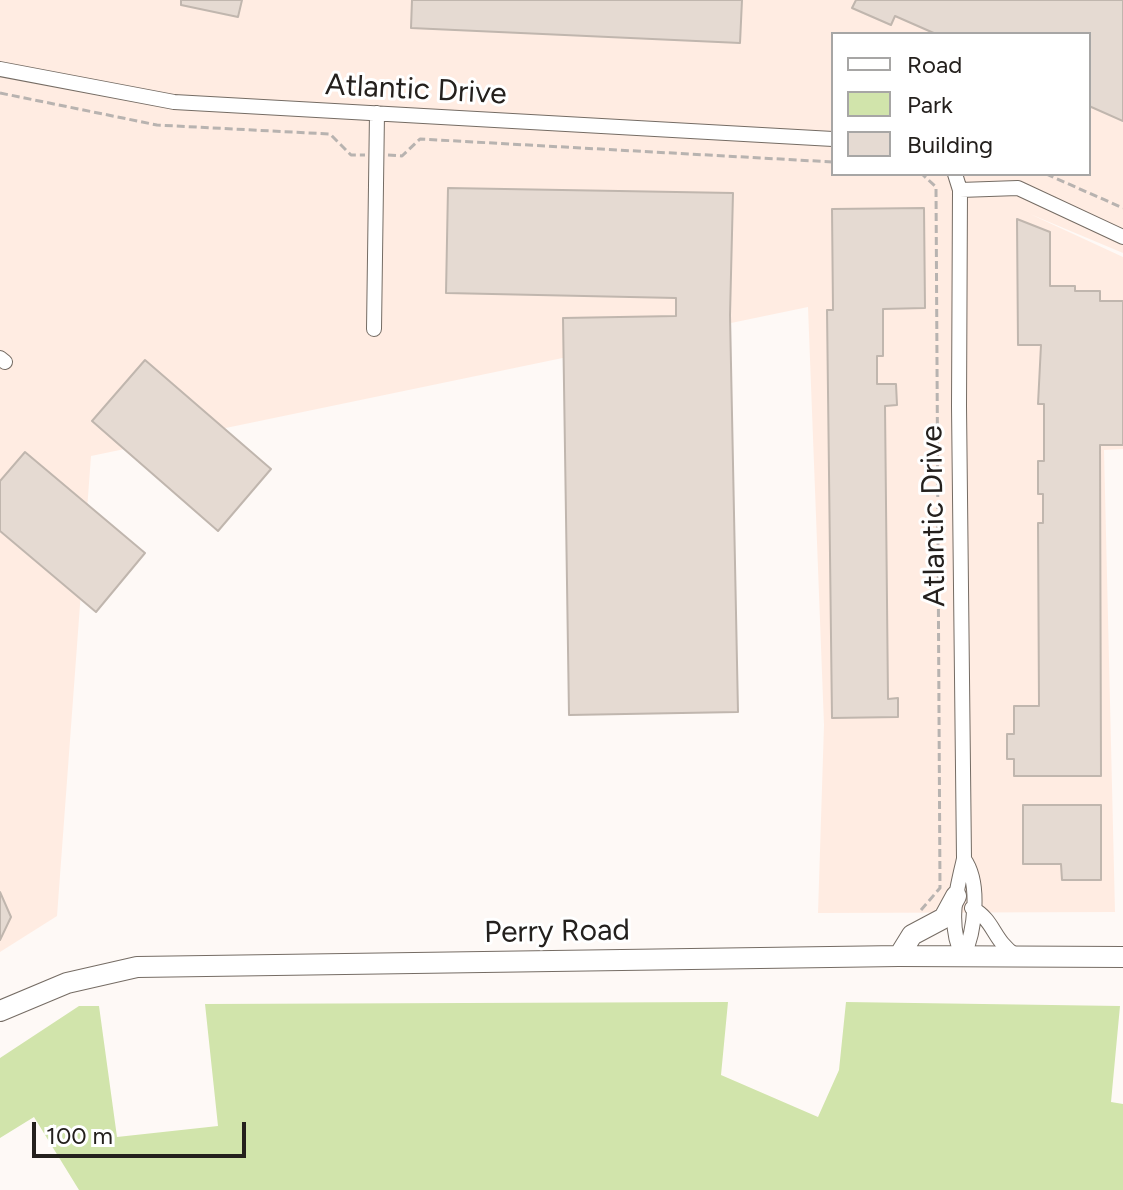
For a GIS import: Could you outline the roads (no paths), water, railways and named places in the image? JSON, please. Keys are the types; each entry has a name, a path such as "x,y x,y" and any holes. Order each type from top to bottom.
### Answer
{"main road":[{"path":"899,956 912,935 927,930 964,902"},
{"name":"Perry Road","path":"0,1011 67,983 137,967 899,956 1123,957"}],"street":[{"name":"Atlantic Drive","path":"0,69 174,102 831,139"},
{"path":"374,329 377,113"},
{"name":"Atlantic Drive","path":"956,176 960,190 964,902 972,939 963,957"},
{"path":"960,190 1018,188 1123,237"},
{"name":"Atlantic Drive","path":"963,957 954,939 971,869 964,859"},
{"path":"964,902 988,918 1000,944 1018,958"}]}
